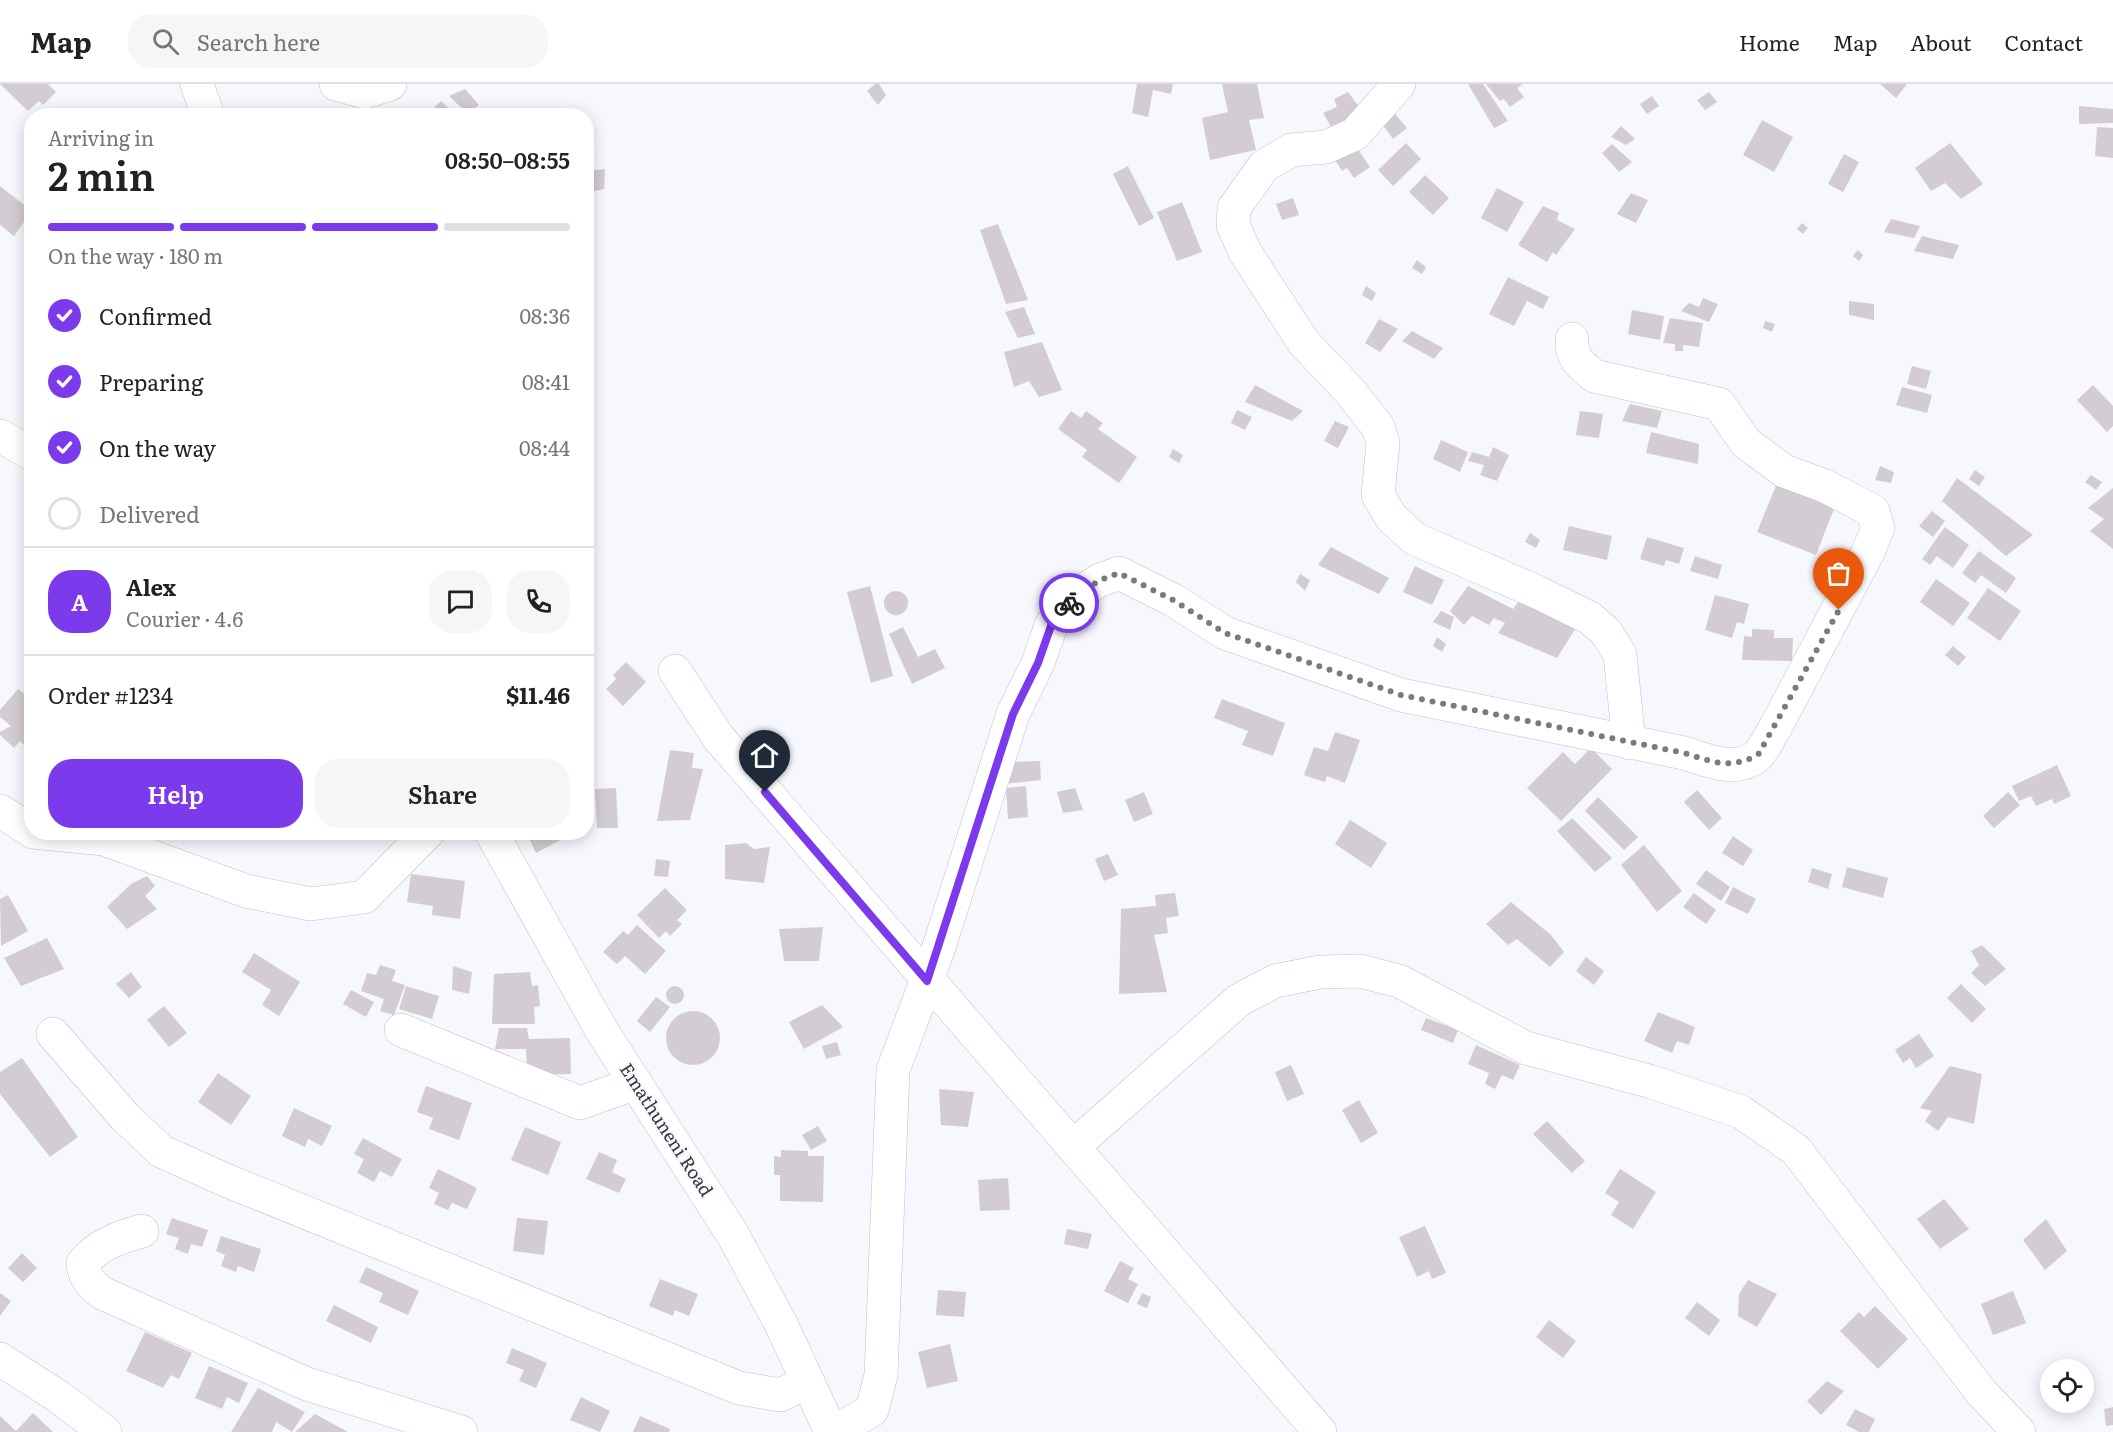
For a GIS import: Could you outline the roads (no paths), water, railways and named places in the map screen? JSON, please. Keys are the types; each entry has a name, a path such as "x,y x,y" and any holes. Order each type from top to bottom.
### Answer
{"street":[{"path":"197,84 205,108"},
{"path":"336,84 365,92 390,84"},
{"path":"1399,84 1355,134 1326,147 1291,150 1264,166 1234,208 1233,225 1245,252 1304,343 1349,390 1378,427 1383,443 1378,495 1391,517 1415,539 1537,592 1590,618 1607,633 1620,655 1629,743"},
{"path":"833,1432 872,1410 881,1375 893,1070 927,981 1013,714 1038,663 1051,626 1062,608 1098,581 1119,573 1173,600 1225,633 1401,695 1720,763 1740,764 1758,755 1829,628 1878,528 1873,511 1826,486 1784,471 1746,443 1719,404 1593,376 1579,364 1571,353 1572,339"},
{"path":"0,436 24,450"},
{"path":"675,671 718,737 1320,1432"},
{"path":"0,811 24,827"},
{"path":"107,840 246,891 311,904 364,897 420,840"},
{"name":"Emathuneni Road","path":"495,840 602,1031 733,1235 833,1432"},
{"path":"1074,1146 1239,1000 1257,990 1275,981 1320,972 1360,971 1399,981 1526,1048 1653,1082 1741,1113 1796,1150 1981,1392 2019,1432"},
{"path":"401,1030 580,1103 636,1083"},
{"path":"52,1034 125,1117 161,1151 223,1179 739,1388 780,1395 808,1382"},
{"path":"142,1231 110,1242 88,1257 83,1263 84,1272 93,1287 307,1384 461,1432"},
{"path":"0,1359 59,1397 105,1432"}]}
